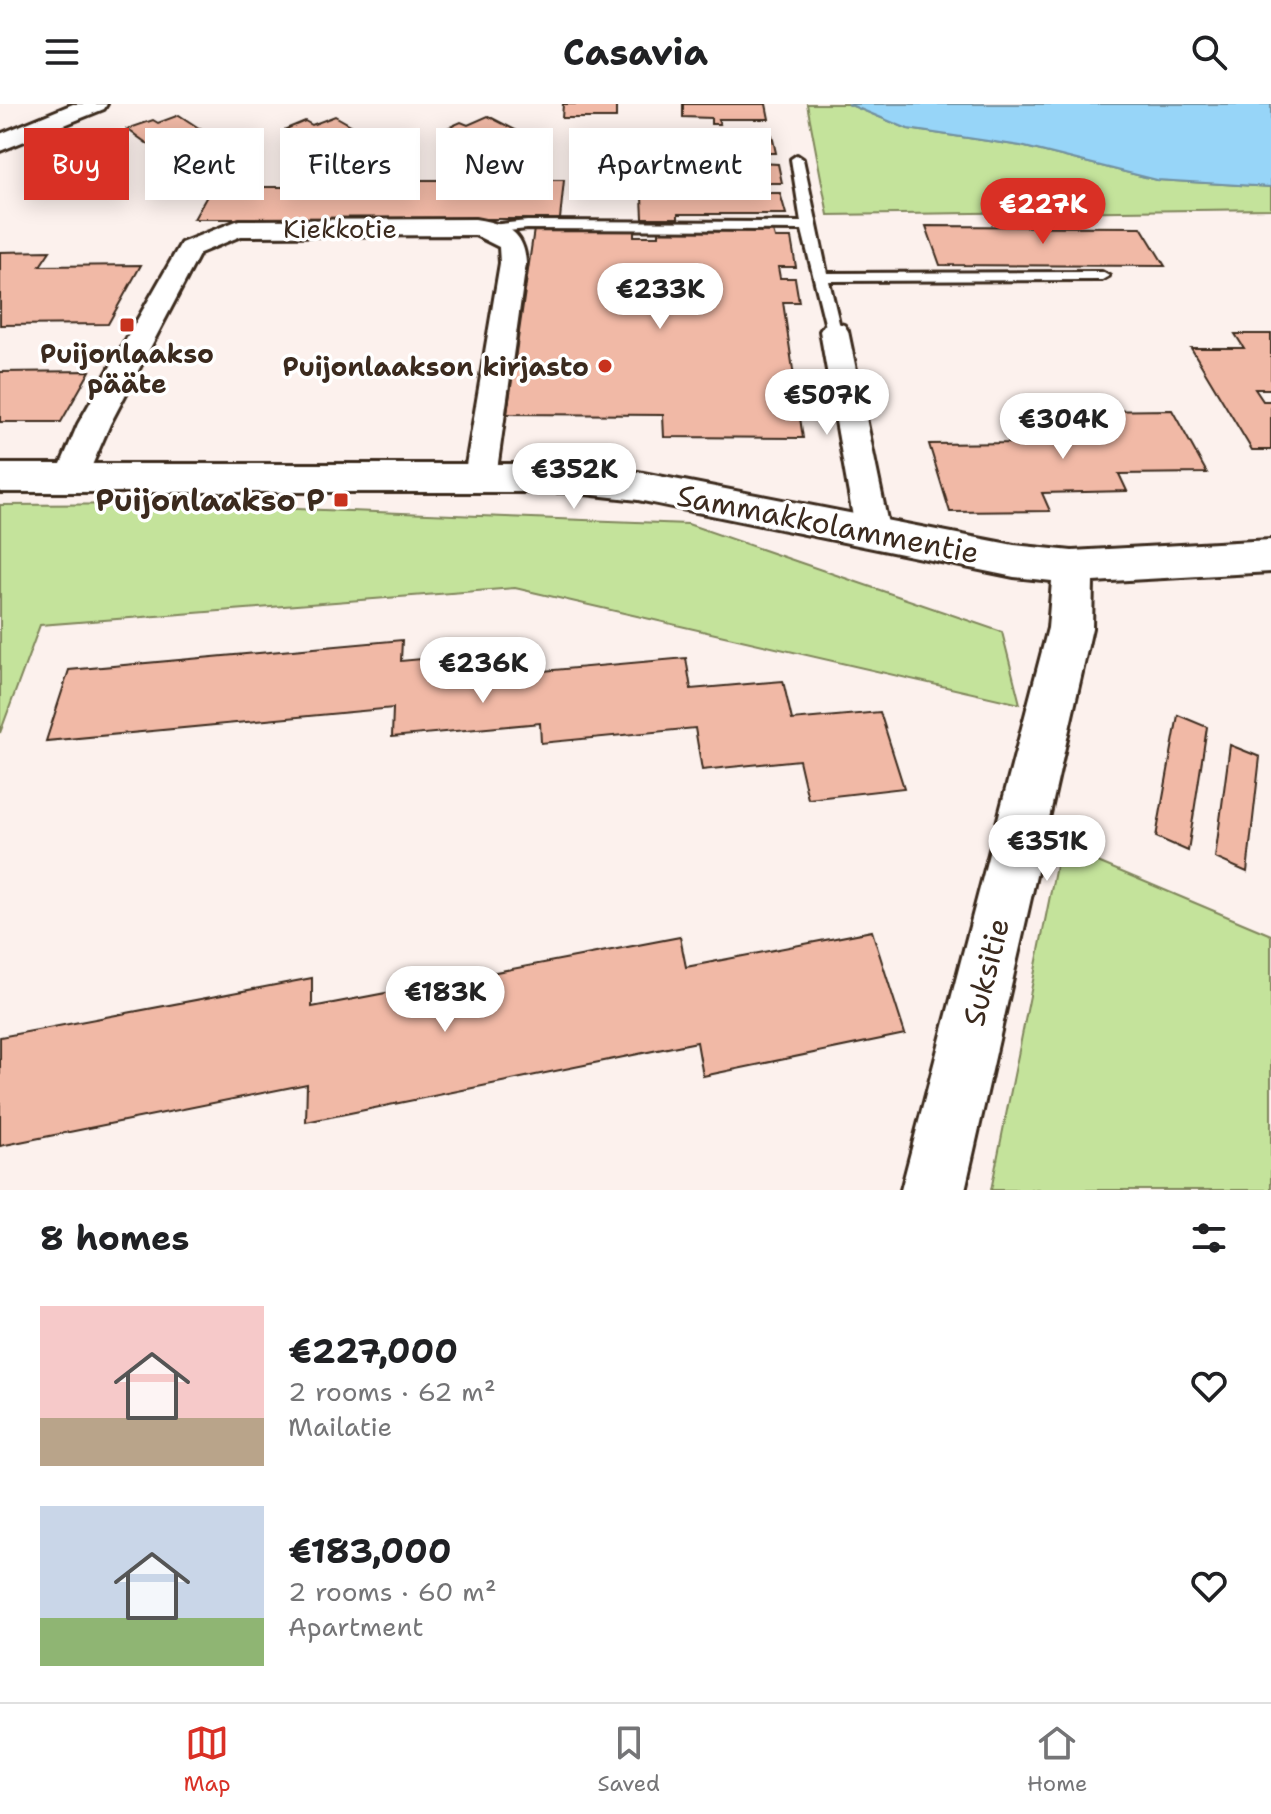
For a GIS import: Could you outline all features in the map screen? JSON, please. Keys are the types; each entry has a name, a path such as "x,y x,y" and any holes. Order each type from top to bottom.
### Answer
{"street":[{"path":"0,143 95,104"},
{"name":"Kiekkotie","path":"71,478 94,424 190,248 239,228 491,229"},
{"path":"480,477 513,263 512,245 491,229"},
{"path":"834,331 873,534"},
{"name":"Sammakkolammentie","path":"0,478 567,478 638,486 1014,561 1072,567 1271,556"},
{"name":"Suksitie","path":"933,1190 1070,628 1072,567"}],"lane":[{"path":"797,159 808,226 834,331"},
{"path":"491,229 527,225 808,226"},
{"path":"821,277 1102,276"}],"green space":[{"path":"807,104 848,104 908,129 1021,146 1157,180 1271,187 1271,209 828,215"},
{"path":"169,504 688,524 1002,632 1020,704 515,588 40,625 0,733 0,505"},
{"path":"1060,846 1271,935 1271,1190 991,1190"}],"water":[{"path":"848,104 1271,104 1271,187 1157,180 1021,146 908,129"}],"building":[{"path":"563,104 616,104 616,118 562,118"},
{"path":"683,104 766,104 769,119 718,119 720,124 711,124 711,118 683,117"},
{"path":"179,115 199,128 145,128 145,142 129,130 153,120 158,123"},
{"path":"335,116 356,128 288,128 305,121 312,125"},
{"path":"488,116 511,128 447,128 461,122 468,125"},
{"path":"771,135 772,135 776,153 771,153"},
{"path":"771,164 778,164 782,183 771,183"},
{"path":"420,180 436,180 436,200 553,200 553,180 564,180 560,219 194,219 205,200 264,200 264,187 280,187 280,200 420,200"},
{"path":"771,193 780,193 786,214 678,214 678,218 643,218 642,200 771,200"},
{"path":"926,226 1141,227 1165,266 940,265"},
{"path":"534,229 634,230 634,236 659,236 659,230 773,231 775,238 791,238 796,267 778,267 780,278 795,278 799,302 783,302 803,438 664,437 663,415 507,414"},
{"path":"50,251 40,266 141,265 108,324 0,325 0,252"},
{"path":"1235,334 1271,334 1271,389 1255,389 1263,401 1271,401 1271,450 1252,450 1191,348 1244,348"},
{"path":"90,371 61,422 0,422 0,372"},
{"path":"1172,410 1207,473 1119,474 1127,491 1042,493 1050,511 950,512 929,444 1018,443 1012,426 1094,426 1087,411"},
{"path":"402,640 401,661 541,648 543,671 686,658 691,689 783,681 792,720 880,712 904,788 808,799 799,760 702,770 695,728 541,743 540,723 392,737 393,708 46,741 69,670"},
{"path":"1178,715 1207,727 1188,851 1156,837"},
{"path":"1230,745 1260,757 1247,872 1215,858"},
{"path":"872,931 905,1034 703,1076 697,1042 306,1122 307,1084 0,1146 0,1037 312,978 312,1007 680,937 686,967"}],"place":[{"name":"Puijonlaakso pääte","path":"127,325"},
{"name":"Puijonlaakson kirjasto","path":"605,366"},
{"name":"Puijonlaakso P","path":"341,500"}]}
